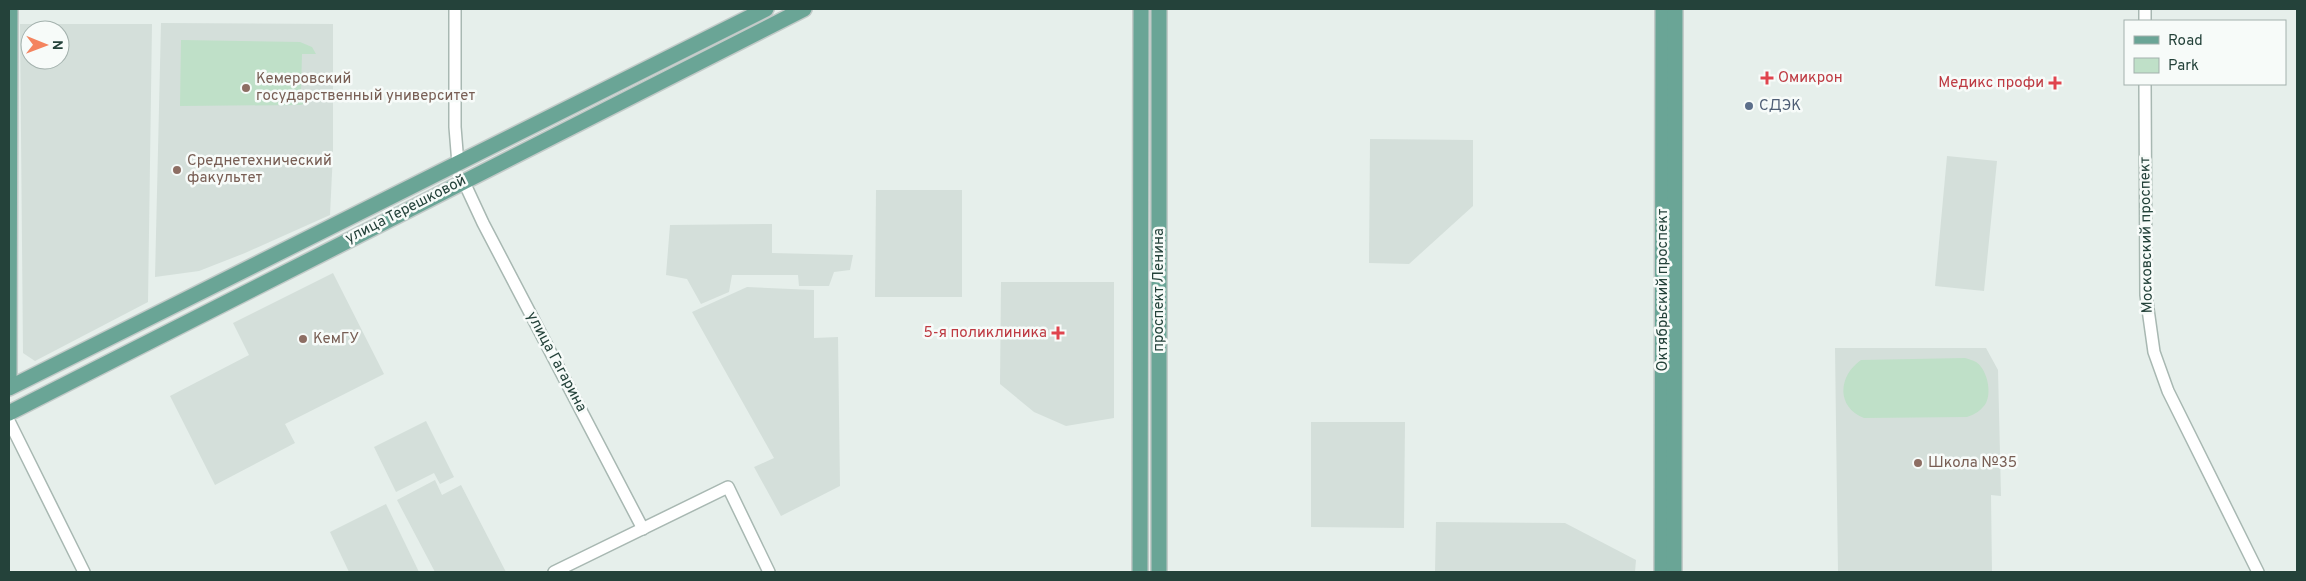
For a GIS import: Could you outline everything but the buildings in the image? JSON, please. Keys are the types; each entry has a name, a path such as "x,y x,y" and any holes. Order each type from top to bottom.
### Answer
{"main road":[{"path":"9,386 10,9"},
{"name":"улица Терешковой","path":"9,386 766,9"},
{"name":"улица Терешковой","path":"9,413 463,180 804,9"},
{"name":"проспект Ленина","path":"1140,572 1141,9"},
{"name":"проспект Ленина","path":"1159,9 1159,572"},
{"name":"Октябрьский проспект","path":"1662,572 1663,9"},
{"name":"Октябрьский проспект","path":"1674,572 1675,9"},
{"name":"улица Гагарина","path":"458,164 463,180"},
{"path":"1140,266 1150,271 1159,300"}],"street":[{"name":"улица Гагарина","path":"455,9 455,127 458,164"},
{"name":"Московский проспект","path":"2145,85 2146,295 2154,352 2168,391 2258,572"},
{"name":"улица Гагарина","path":"463,180 643,529"},
{"path":"9,421 84,572"},
{"path":"554,572 728,487 769,572"}],"shaded area":[{"name":"Кемеровский государственный университет","path":"161,23 333,24 333,152 330,215 245,253 199,271 155,277"},
{"path":"70,24 152,24 148,302 35,361 23,353 20,70 70,70"},
{"path":"1370,139 1473,140 1473,206 1409,264 1369,263"},
{"path":"1947,156 1997,161 1984,291 1935,286"},
{"path":"876,190 962,190 962,297 875,297"},
{"path":"772,224 772,253 853,255 850,270 834,272 829,286 799,286 798,275 732,275 729,292 701,304 687,279 666,275 670,225"},
{"path":"333,273 384,374 285,424 295,443 215,485 170,396 249,355 233,323"},
{"name":"5-я поликлиника","path":"1001,282 1114,282 1114,418 1066,426 1034,412 1000,384"},
{"path":"747,287 814,290 814,338 838,337 840,486 781,516 754,467 774,458 692,312"},
{"name":"Школа №35","path":"1835,348 1986,348 1998,370 2001,496 1991,495 1992,572 1838,572"},
{"path":"426,421 454,477 440,484 434,473 396,492 374,447"},
{"path":"1311,422 1405,422 1404,528 1311,527"},
{"path":"435,480 442,495 461,485 506,572 435,572 397,500"},
{"path":"386,504 419,572 349,572 330,532"},
{"path":"1436,522 1565,523 1636,560 1635,572 1435,572"}],"green space":[{"path":"181,40 300,42 312,47 316,54 302,54 301,91 317,93 311,102 300,105 180,106"},
{"path":"1965,358 1975,361 1980,365 1986,375 1988,398 1986,403 1975,414 1967,417 1864,418 1848,407 1843,391 1844,382 1853,367 1861,360"}],"place":[{"name":"Омикрон","path":"1767,78"},
{"name":"Медикс профи","path":"2055,83"},
{"name":"Кемеровский государственный университет","path":"246,88"},
{"name":"СДЭК","path":"1749,106"},
{"name":"Среднетехнический факультет","path":"177,170"},
{"name":"5-я поликлиника","path":"1058,333"},
{"name":"КемГУ","path":"303,339"},
{"name":"Школа №35","path":"1918,463"}]}
